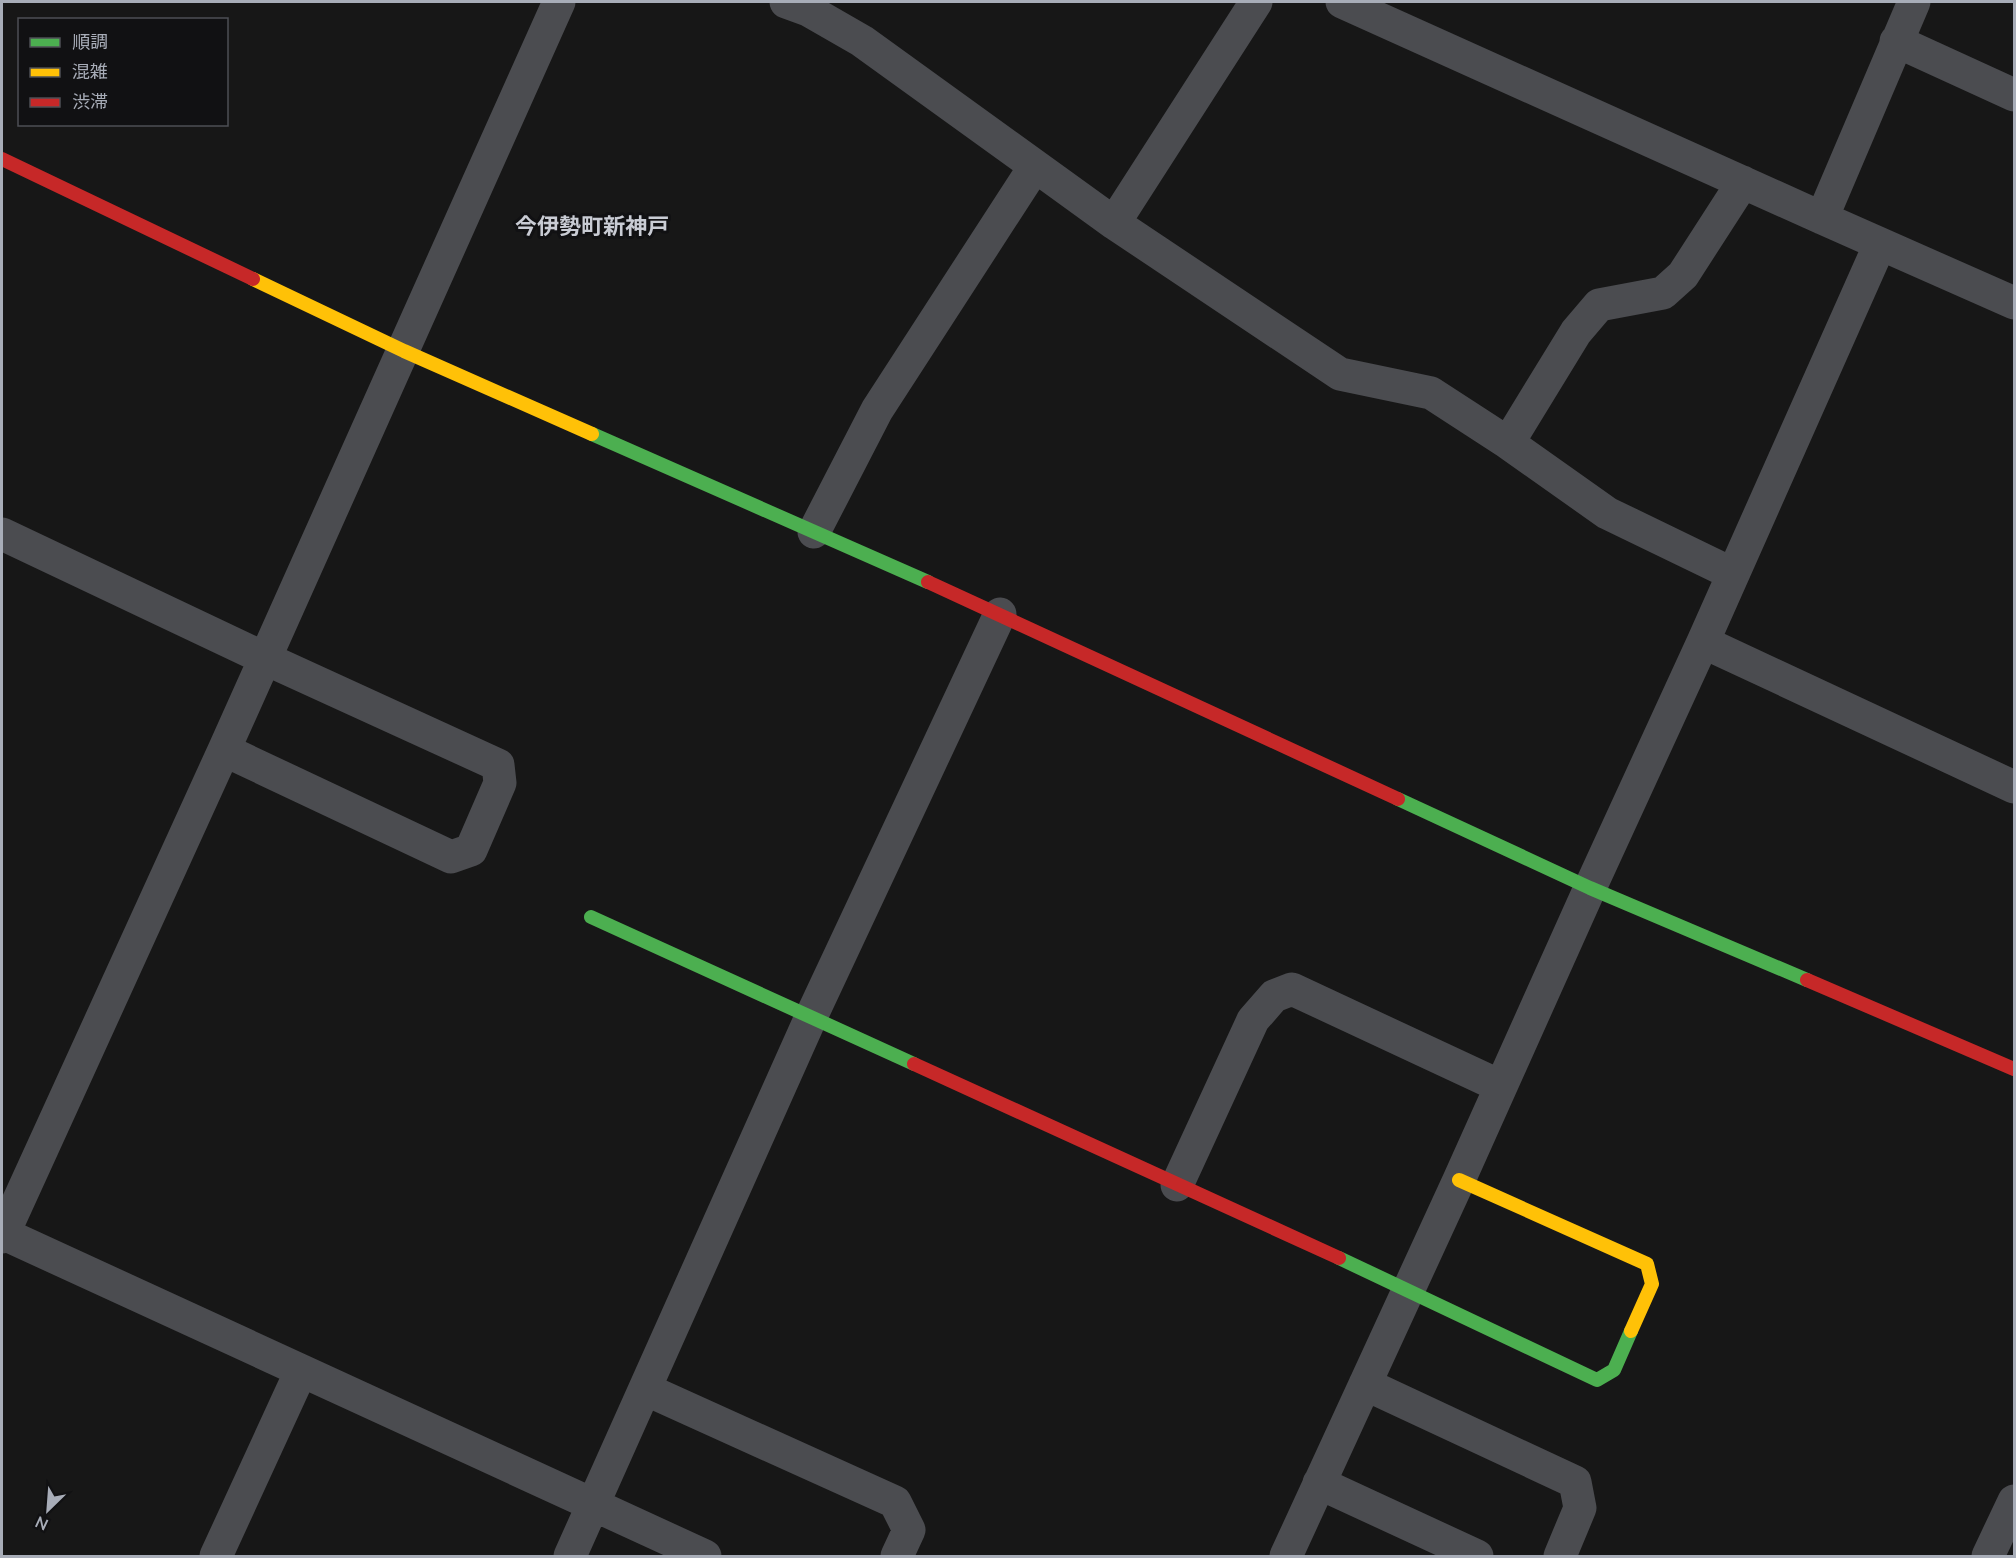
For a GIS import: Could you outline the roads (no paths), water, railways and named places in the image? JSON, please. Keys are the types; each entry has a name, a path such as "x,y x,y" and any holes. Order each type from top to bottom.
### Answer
{"street":[{"path":"559,2 224,750 2,1235 705,1557"},
{"path":"786,2 808,10 862,40 1114,223 1340,374 1431,393 1508,443 1607,513 1733,574"},
{"path":"1114,223 1256,2"},
{"path":"1342,2 2014,303"},
{"path":"1822,218 1911,2"},
{"path":"1896,41 2014,95"},
{"path":"2,159 404,351 999,614 1590,888 2014,1069"},
{"path":"814,532 877,410 1035,166"},
{"path":"1508,443 1576,332 1599,305 1664,293 1683,276 1743,182"},
{"path":"1286,1557 1703,642 1880,244"},
{"path":"2,534 498,765 500,783 471,850 451,857 224,750"},
{"path":"570,1557 811,1017 999,614"},
{"path":"1703,642 2014,787"},
{"path":"591,917 1408,1288 1597,1380 1614,1370 1652,1284 1647,1264 1459,1180"},
{"path":"1177,1185 1253,1020 1274,996 1292,989 1500,1086"},
{"path":"216,1557 301,1371"},
{"path":"1365,1384 1575,1482 1580,1508 1560,1557"},
{"path":"645,1389 895,1502 909,1530 897,1557"},
{"path":"1319,1483 1477,1557"},
{"path":"1988,1557 2014,1501"}],"district":[{"name":"今伊勢町新神戸","path":"592,226"}]}
